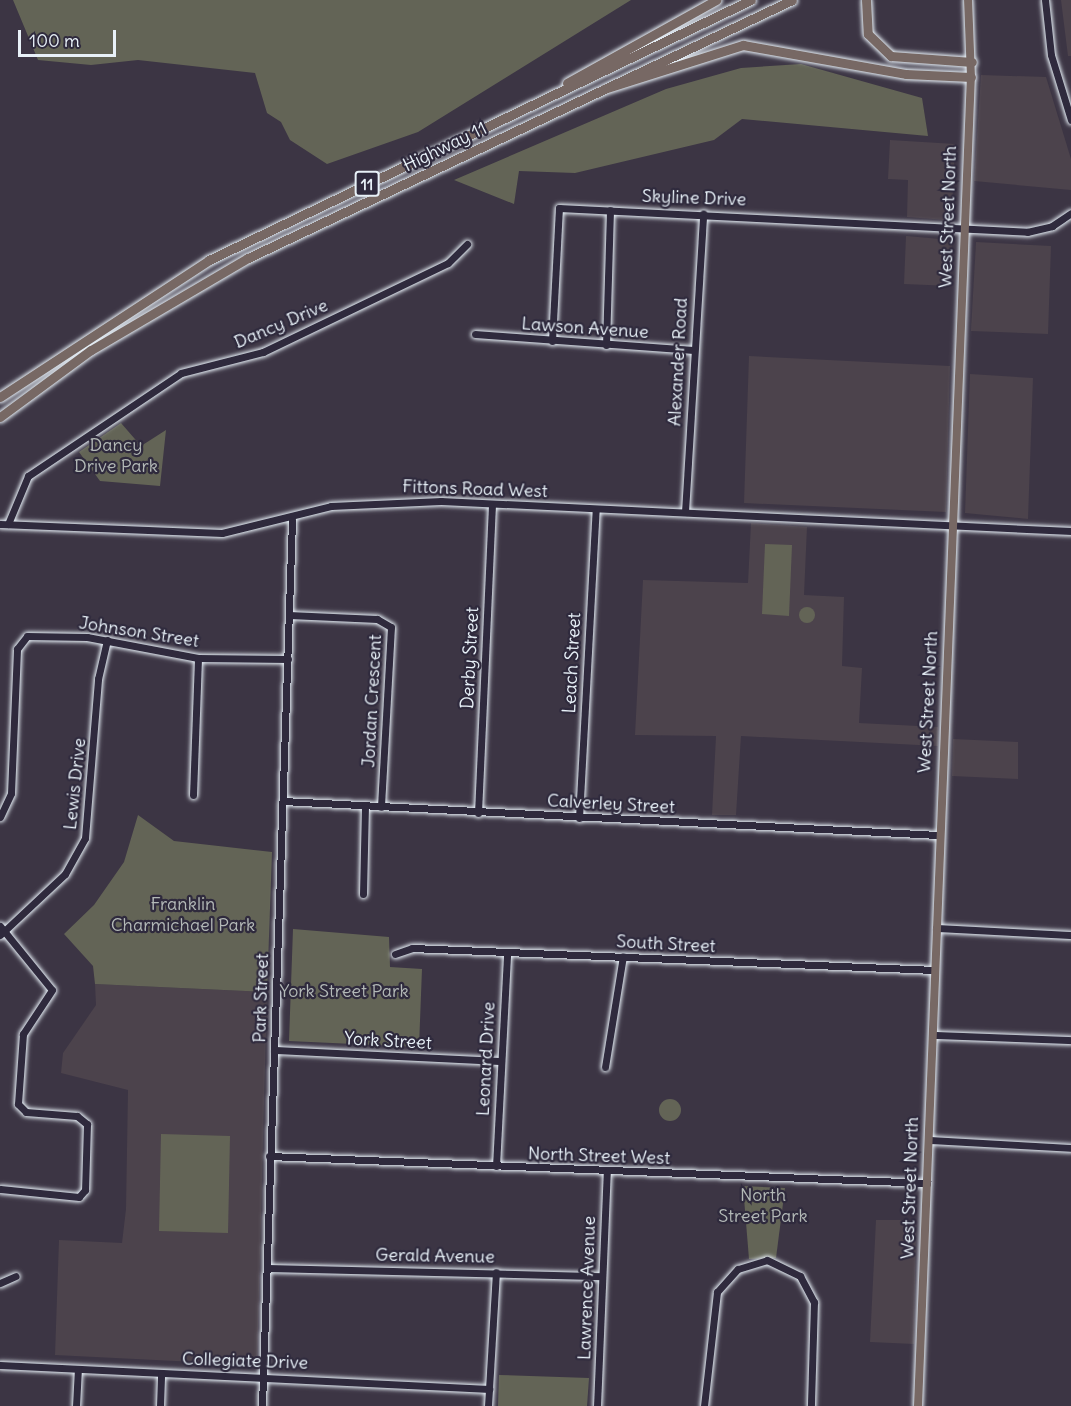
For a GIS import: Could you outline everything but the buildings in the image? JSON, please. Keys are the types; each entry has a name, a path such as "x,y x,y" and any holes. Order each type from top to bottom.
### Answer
{"highway":[{"path":"556,92 584,69 716,0"},
{"name":"Highway 11","path":"0,397 209,260 751,0"},
{"name":"Highway 11","path":"0,417 91,350 248,258 792,0"},
{"path":"866,0 868,34 891,56 972,62"},
{"path":"599,90 617,88 743,45 906,74 971,77"}],"main road":[{"name":"West Street North","path":"918,1406 963,227 972,62 968,0"}],"street":[{"path":"1045,0 1051,55 1071,120"},
{"name":"Skyline Drive","path":"552,341 559,208 703,213 1036,231 1071,213"},
{"path":"606,345 610,210"},
{"name":"Alexander Road","path":"685,512 703,213"},
{"name":"Dancy Drive","path":"8,524 28,476 181,373 263,352 448,263 467,244"},
{"name":"Lawson Avenue","path":"475,334 693,350"},
{"name":"Fittons Road West","path":"0,524 222,533 292,520 365,501 685,512 1071,531"},
{"name":"Derby Street","path":"478,813 492,504"},
{"name":"Leach Street","path":"579,818 596,509"},
{"name":"Park Street","path":"262,1406 292,520"},
{"name":"Jordan Crescent","path":"289,615 377,619 392,627 381,807"},
{"name":"Johnson Street","path":"0,817 11,793 21,642 27,636 107,640 198,658 288,659"},
{"name":"Lewis Drive","path":"2,931 65,874 85,838 98,679 107,640"},
{"path":"193,795 198,658"},
{"name":"Calverley Street","path":"283,801 478,813 939,835"},
{"path":"363,894 365,806"},
{"path":"936,928 1071,935"},
{"path":"0,1190 79,1197 85,1190 87,1134 87,1124 77,1116 26,1112 18,1104 23,1034 52,990 2,931"},
{"name":"South Street","path":"395,954 412,948 935,970"},
{"name":"Leonard Drive","path":"496,1166 507,953"},
{"path":"605,1067 623,957"},
{"path":"933,1035 1071,1040"},
{"name":"York Street","path":"274,1050 501,1060"},
{"path":"929,1140 1071,1148"},
{"name":"North Street West","path":"269,1156 607,1172 927,1183"},
{"name":"Lawrence Avenue","path":"597,1406 607,1172"},
{"path":"704,1406 717,1292 738,1269 767,1260 793,1270 814,1302 811,1406"},
{"name":"Gerald Avenue","path":"268,1268 602,1276"},
{"path":"488,1406 496,1272"},
{"path":"0,1283 16,1276"},
{"name":"Collegiate Drive","path":"0,1365 161,1374 264,1375 489,1389"},
{"path":"76,1406 78,1369"},
{"path":"160,1406 161,1374"}],"shaded area":[{"path":"1061,0 1071,0 1071,56 1068,56"},
{"path":"981,75 1046,77 1071,159 1071,190 974,181"},
{"path":"890,140 955,144 952,211 945,220 907,217 908,180 888,179"},
{"path":"906,236 952,240 951,286 904,284"},
{"path":"976,242 1051,246 1048,334 971,331"},
{"path":"749,356 950,366 946,512 744,503"},
{"path":"970,374 1033,378 1028,519 965,513"},
{"path":"751,523 807,527 804,595 844,597 842,666 862,668 859,723 938,727 938,746 741,736 736,815 712,815 716,736 635,735 643,580 748,583"},
{"path":"953,739 1018,742 1018,779 952,776"},
{"path":"95,984 267,992 257,1365 55,1355 59,1240 122,1243 126,1209 128,1090 61,1073 63,1053 96,1005"},
{"path":"876,1220 916,1220 914,1344 870,1342"}],"green space":[{"path":"13,0 631,0 418,132 327,164 290,140 281,122 267,113 255,73 138,60 91,65 38,60"},
{"path":"801,64 922,98 928,136 742,119 714,140 575,173 519,171 514,204 454,180 666,89 741,68"},
{"name":"Dancy Drive Park","path":"121,423 141,446 166,430 160,486 100,481 79,452"},
{"path":"765,544 792,545 789,616 762,614"},
{"path":"804,607 810,607 815,615 813,621 804,623 799,618 799,612"},
{"name":"Franklin Charmichael Park","path":"138,815 174,841 272,852 267,992 95,984 93,966 64,934 94,905 124,862"},
{"name":"York Street Park","path":"293,929 389,937 390,967 422,969 419,1047 289,1041"},
{"path":"666,1099 674,1099 681,1106 681,1114 674,1121 666,1121 659,1114 659,1106"},
{"path":"161,1134 230,1136 228,1233 159,1231"},
{"name":"North Street Park","path":"743,1186 785,1188 776,1258 749,1259"},
{"path":"499,1375 589,1378 587,1406 498,1406"}]}
